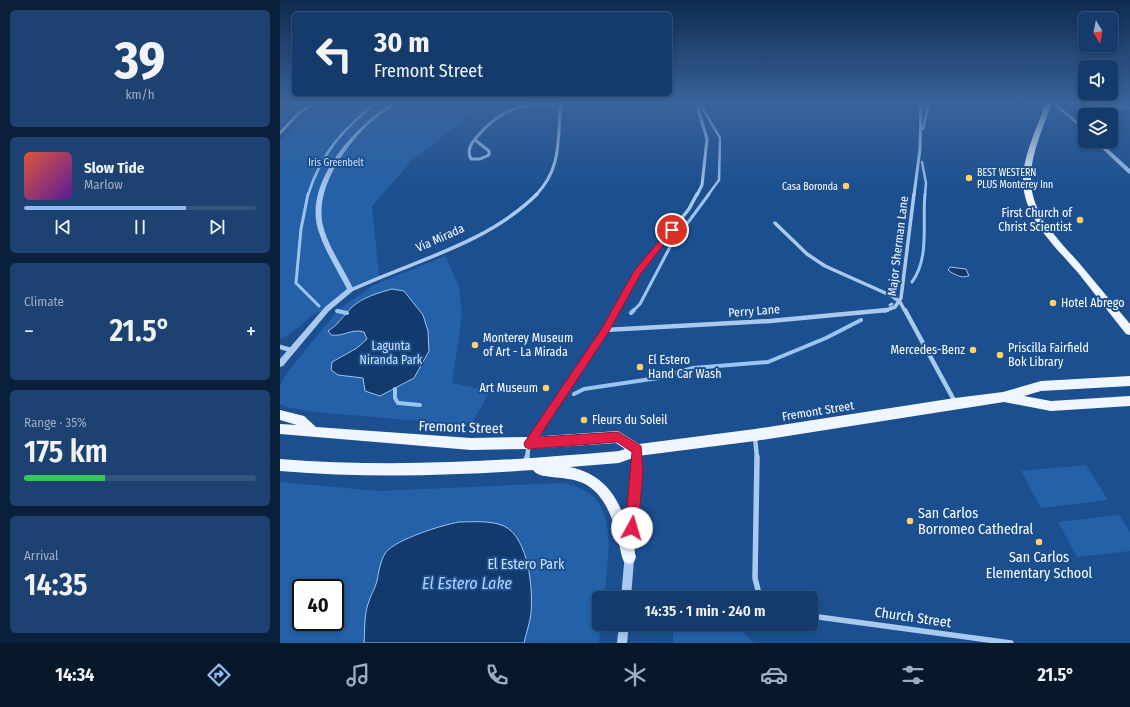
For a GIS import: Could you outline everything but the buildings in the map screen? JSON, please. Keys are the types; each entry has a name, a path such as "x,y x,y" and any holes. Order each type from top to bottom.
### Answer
{"main road":[{"path":"1040,132 1029,168 1028,184 1032,204 1042,224 1130,331"},
{"name":"Fremont Street","path":"280,465 317,469 400,471 526,465 619,458 638,450 755,435 955,403 1003,397 1041,386 1130,381"},
{"name":"Fremont Street","path":"1003,397 1051,406 1130,401"},
{"path":"280,415 300,420 313,432"},
{"name":"Fremont Street","path":"280,429 452,443 529,443 618,437 638,450"},
{"path":"526,465 584,477 598,486 607,497 621,525 629,557"}],"street":[{"path":"351,290 326,240 319,220 318,203 332,170 357,132"},
{"path":"475,140 488,149 490,153 487,156 477,160 469,157 470,149 475,140 481,132"},
{"name":"Via Mirada","path":"280,364 329,307 351,290 441,252 497,225 514,215 535,197 546,185 556,163 558,132"},
{"path":"526,465 529,443 605,330 637,273 689,209 702,185 707,139 705,132"},
{"name":"Major Sherman Lane","path":"920,132 920,149 900,302 955,403"},
{"path":"1104,148 1130,172"},
{"path":"775,223 807,254 825,266 892,296 900,302"},
{"name":"Perry Lane","path":"605,330 770,321 881,312 892,309 900,302"},
{"path":"280,347 292,350"},
{"path":"755,435 757,456 755,578 758,591"},
{"path":"627,591 638,450"},
{"name":"Church Street","path":"818,617 1011,643"},
{"path":"622,643 623,631"}],"green space":[{"name":"Iris Greenbelt","path":"288,132 449,132 412,160 372,206 379,276 364,283 327,309 314,314 282,339 280,338 280,141"},
{"name":"Lagunta Niranda Park","path":"445,256 459,286 462,316 452,383 490,391 472,423 454,424 314,412 287,407 280,404 280,386 286,374 339,309 372,286"},
{"path":"1086,465 1108,500 1041,508 1021,471"},
{"name":"El Estero Park","path":"280,482 378,491 562,483 581,488 595,498 603,512 607,527 609,545 605,591 592,591 592,631 600,631 599,643 280,643"},
{"path":"1119,515 1130,532 1130,551 1077,557 1058,522"},
{"path":"673,631 741,631 753,642 758,643 673,643"}],"water":[{"path":"950,267 966,269 969,276 962,277 955,274 948,270"},
{"path":"392,289 404,291 423,315 428,331 429,351 414,378 380,396 365,391 363,378 338,375 331,370 332,362 357,348 367,339 364,332 356,331 340,335 331,335 328,331 335,326 356,304 371,296"},
{"name":"El Estero Lake","path":"459,522 499,524 512,532 519,541 528,565 531,591 530,617 524,643 364,643 365,618 367,609 376,584 381,562 386,552 400,542 409,538 431,529"}],"waterway":[{"path":"308,195 319,167 344,132"},
{"path":"708,195 719,180 720,138 717,132"},
{"path":"922,162 926,183 925,195"},
{"path":"308,194 301,229 296,283 319,306"},
{"path":"631,313 640,304 670,247 709,194"},
{"path":"912,282 918,272 923,251 925,194"},
{"path":"339,311 337,311 347,313"},
{"path":"574,394 584,389 658,378 693,368 768,362 826,338 861,320"},
{"path":"395,389 395,398 398,403 420,405"}],"place":[{"name":"BEST WESTERN PLUS Monterey Inn","path":"969,178"},
{"name":"Casa Boronda","path":"846,186"},
{"name":"First Church of Christ Scientist","path":"1080,220"},
{"name":"Hotel Abrego","path":"1053,303"},
{"name":"Monterey Museum of Art - La Mirada","path":"475,345"},
{"name":"Mercedes-Benz","path":"973,350"},
{"name":"Priscilla Fairfield Bok Library","path":"1000,355"},
{"name":"El Estero Hand Car Wash","path":"640,367"},
{"name":"Art Museum","path":"546,388"},
{"name":"Fleurs du Soleil","path":"584,420"},
{"name":"San Carlos Borromeo Cathedral","path":"910,521"},
{"name":"San Carlos Elementary School","path":"1039,542"}],"route":[{"path":"632,528 638,450 618,437 529,443 605,330 637,273 672,230"}]}
